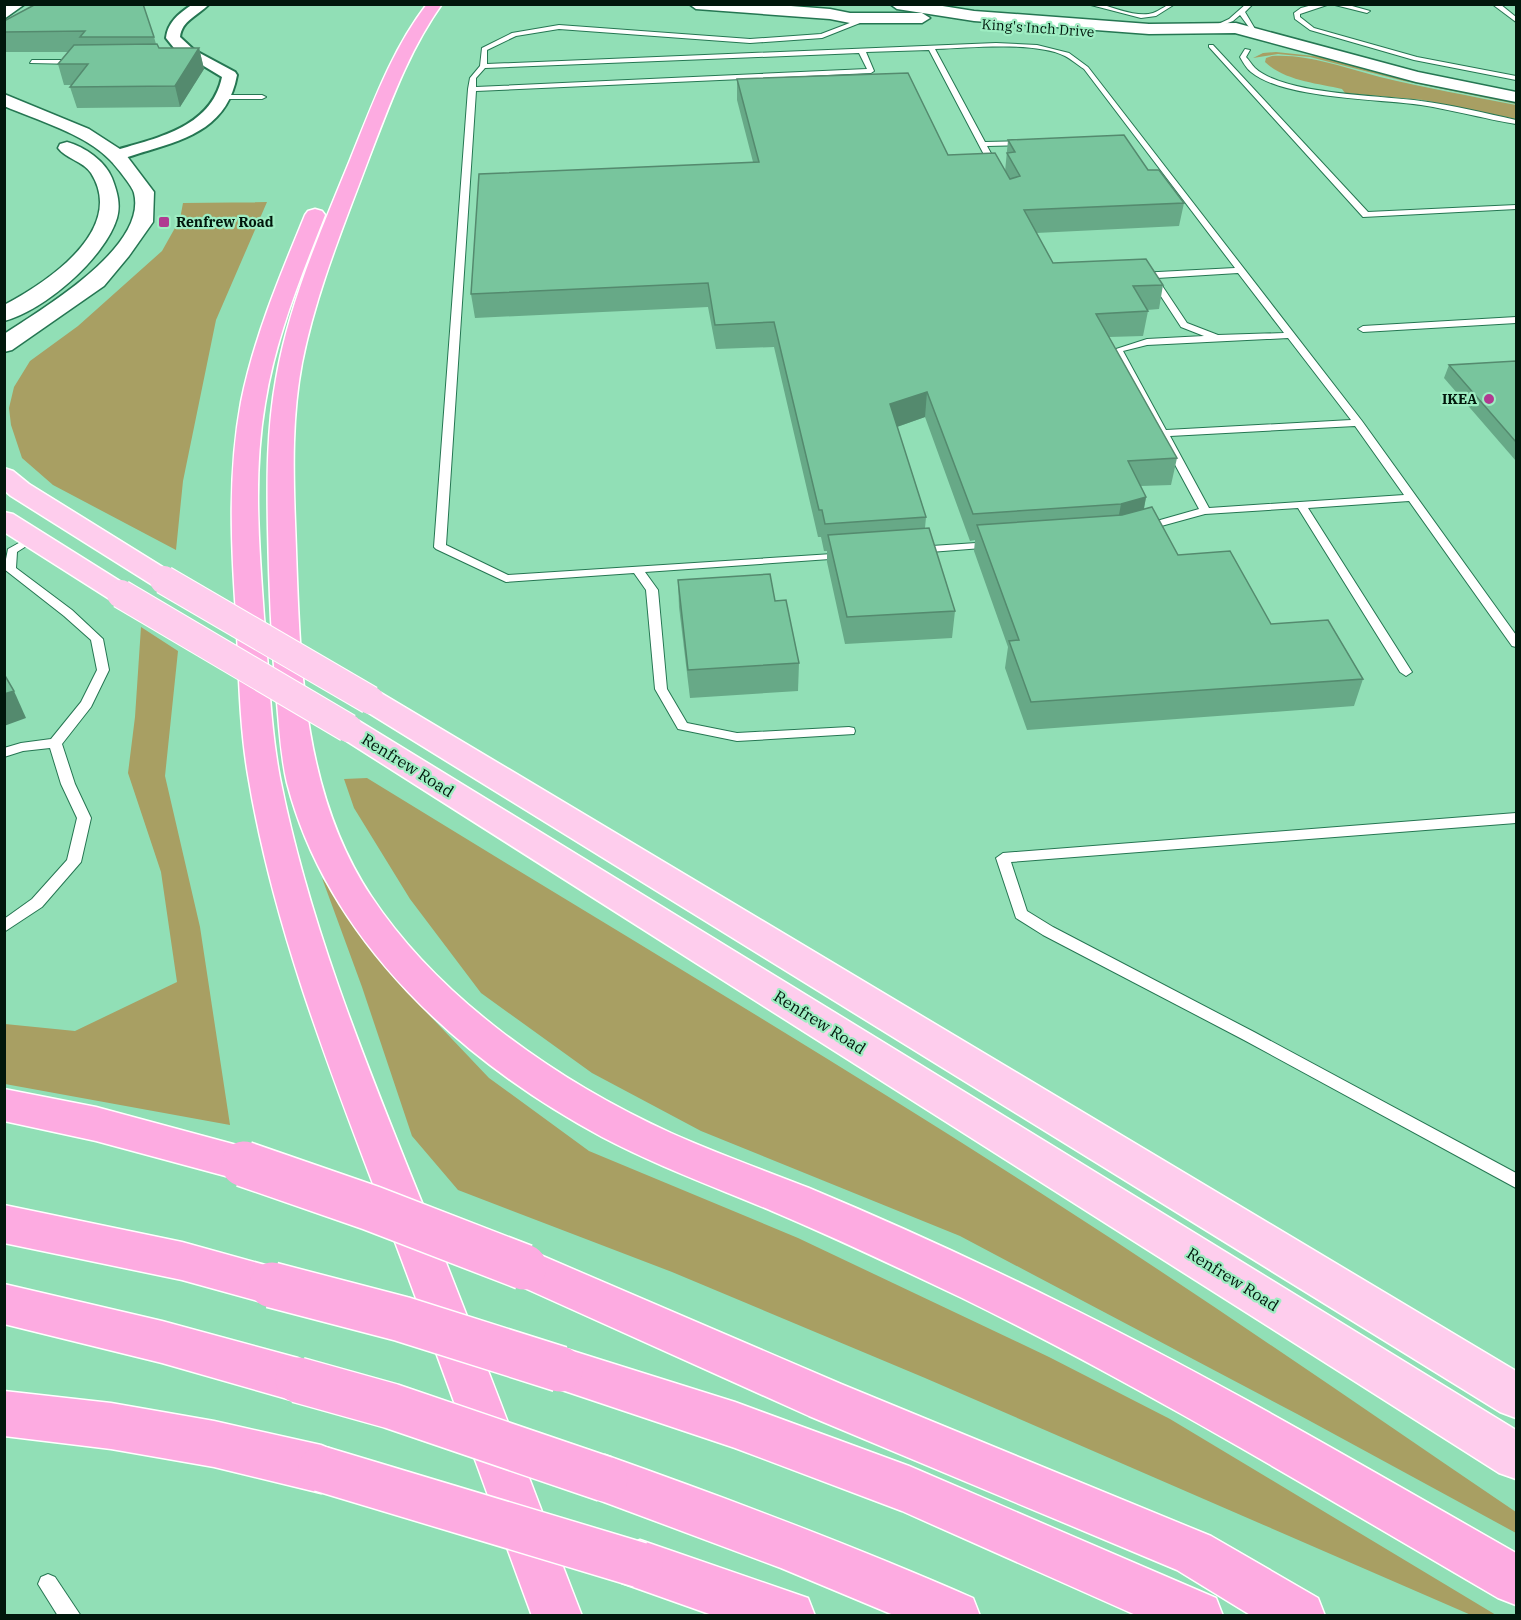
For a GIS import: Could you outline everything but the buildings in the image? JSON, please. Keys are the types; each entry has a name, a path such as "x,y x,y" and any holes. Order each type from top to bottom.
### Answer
{"highway":[{"path":"429,6 398,61 310,291 294,348 282,427 280,480 285,640 299,769 317,824 363,912 382,939 428,988 461,1018 505,1055 583,1105 647,1141 791,1200 959,1275 1045,1317 1308,1459 1516,1580"},
{"path":"429,6 395,23 381,48 373,75 296,263 270,336 253,404 246,475 245,517 258,727 264,775 278,844 312,957 370,1122 557,1616"},
{"path":"4,1105 96,1124 244,1164 371,1208 524,1267 825,1400 1194,1553 1300,1616"},
{"path":"4,1224 182,1261 402,1319 735,1425 909,1490 1198,1616"},
{"path":"4,1304 162,1342 391,1406 738,1526 873,1579 955,1616"},
{"path":"4,1413 111,1426 214,1444 321,1469 640,1565 790,1616"}],"main road":[{"name":"Renfrew Road","path":"4,476 20,490 164,580 359,714 1516,1456"},
{"name":"Renfrew Road","path":"4,520 121,594 359,714 1516,1396"}],"street":[{"path":"4,14 18,4"},
{"path":"116,155 189,131 217,110 229,91 230,75 216,65 178,46 173,36 173,27 179,19 204,4 213,4"},
{"name":"King's Inch Drive","path":"696,4 828,12 870,17 904,16 1156,36 1208,37"},
{"path":"870,17 886,12 889,9 887,4"},
{"name":"King's Inch Drive","path":"897,4 974,16 1149,29 1255,42 1325,54 1416,77 1516,97"},
{"path":"4,99 83,133 116,155 144,192 143,222 122,252 96,281 4,345"},
{"path":"4,119 60,144 99,170 111,194 108,223 87,253 67,275 48,289 4,314"}],"lane":[{"path":"1094,5 1141,16 1154,15 1172,4"},
{"path":"1250,4 1208,37 1366,215 1516,207"},
{"path":"1326,4 1303,9 1297,13 1297,18 1312,29 1416,59 1516,78"},
{"path":"1334,4 1367,11"},
{"path":"1495,4 1516,20"},
{"path":"828,12 830,33"},
{"path":"1242,12 1255,42 1243,57 1248,66 1271,79 1296,87 1343,96 1423,104 1516,122"},
{"path":"859,554 506,579 440,546 472,89 473,78 483,66 484,49 514,34 559,27 750,40 822,36 870,17"},
{"path":"483,66 996,45 1037,47 1067,54 1086,68 1242,270 1358,423 1516,643"},
{"path":"931,48 1002,180"},
{"path":"472,89 871,71 862,51"},
{"path":"733,56 741,77"},
{"path":"181,60 202,60"},
{"path":"32,62 89,62"},
{"path":"225,97 262,97"},
{"path":"1129,138 1140,138"},
{"path":"983,144 1039,142"},
{"path":"1128,276 1242,270"},
{"path":"1151,275 1184,325 1217,338"},
{"path":"1363,329 1516,320"},
{"path":"1205,511 1118,350 1147,342 1291,335"},
{"path":"1163,434 1358,423"},
{"path":"1128,532 1205,511 1412,498"},
{"path":"1301,505 1406,672"},
{"path":"4,753 21,747 55,743 87,704 103,670 97,639 68,613 10,569 12,552 33,538"},
{"path":"906,550 1000,544"},
{"path":"637,570 652,590 661,689 683,726 737,737 849,731"},
{"path":"4,927 37,903 74,862 84,818 68,784 55,743"},
{"path":"1516,819 1003,858 1021,914 1516,1181"},
{"path":"48,1584 71,1616"}],"shaded area":[{"path":"1276,52 1323,57 1407,79 1516,101 1516,104 1404,81 1310,57 1278,54 1253,58 1263,53"},
{"path":"1272,56 1313,59 1397,81 1516,105 1516,119 1423,100 1345,93 1342,89 1282,73 1265,62 1266,58"},
{"path":"267,202 216,320 183,481 176,550 53,485 22,458 11,425 9,408 14,387 30,361 78,326 162,251 180,219 183,203"},
{"path":"141,627 178,651 165,776 200,927 230,1125 5,1084 5,1024 75,1031 177,982 161,872 128,773 135,717"},
{"path":"367,778 894,1100 1124,1247 1516,1512 1516,1533 1299,1415 960,1236 701,1131 592,1073 481,993 410,899 354,808 344,779"},
{"path":"322,878 395,979 489,1078 589,1151 798,1238 1049,1357 1170,1419 1496,1615 1471,1615 925,1378 672,1272 458,1190 412,1136 362,987"}],"place":[{"name":"Renfrew Road","path":"164,222"},
{"name":"IKEA","path":"1489,399"}]}
